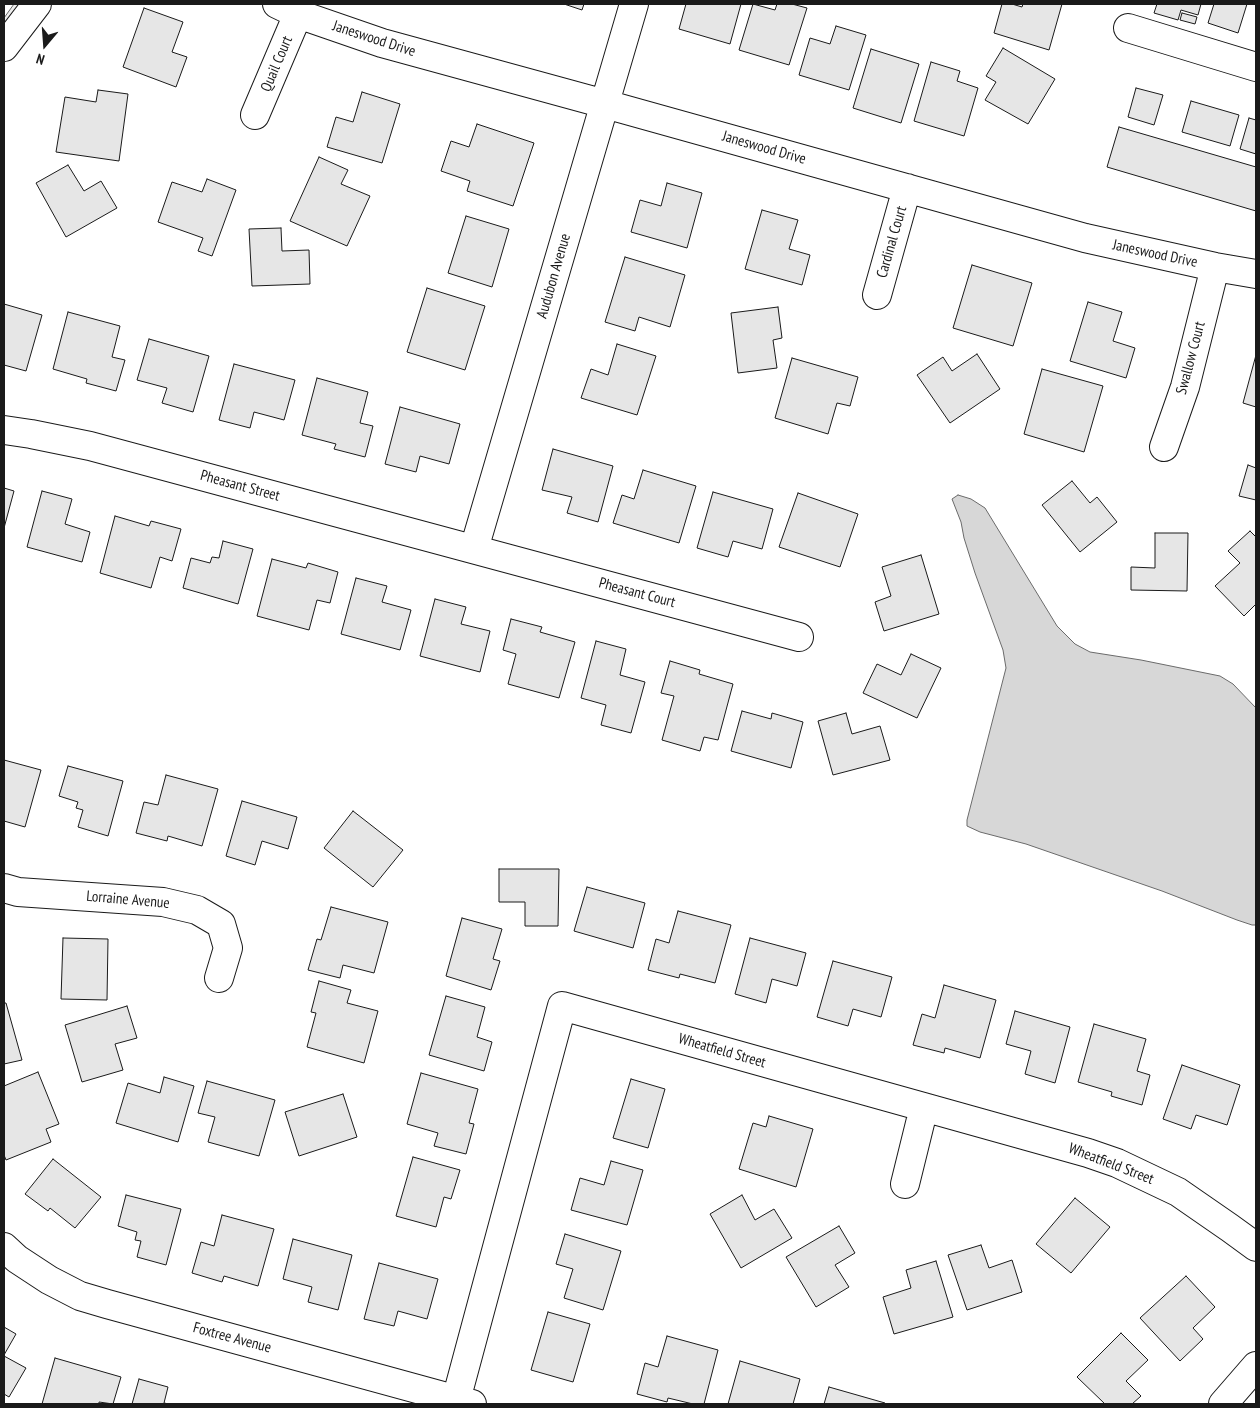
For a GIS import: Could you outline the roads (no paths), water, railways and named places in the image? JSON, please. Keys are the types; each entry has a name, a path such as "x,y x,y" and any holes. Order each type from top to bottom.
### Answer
{"street":[{"path":"4,47 37,4"},
{"name":"Audubon Avenue","path":"474,549 634,4"},
{"name":"Janeswood Drive","path":"288,9 382,43 1085,238 1215,267 1256,274"},
{"name":"Quail Court","path":"255,115 288,9"},
{"path":"1128,28 1256,67"},
{"name":"Cardinal Court","path":"877,295 907,188"},
{"name":"Swallow Court","path":"1164,447 1184,387 1215,267"},
{"name":"Pheasant Street","path":"4,430 90,446 474,549"},
{"name":"Pheasant Court","path":"474,549 799,637"},
{"name":"Lorraine Avenue","path":"4,888 18,892 163,902 197,910 221,924 228,948 219,978"},
{"name":"Wheatfield Street","path":"464,1402 562,1006 1088,1153 1117,1163 1178,1192 1256,1247"},
{"path":"905,1184 924,1107"},
{"name":"Foxtree Avenue","path":"4,1247 17,1259 49,1280 80,1296 464,1402"},
{"path":"1224,1404 1256,1366"}]}
